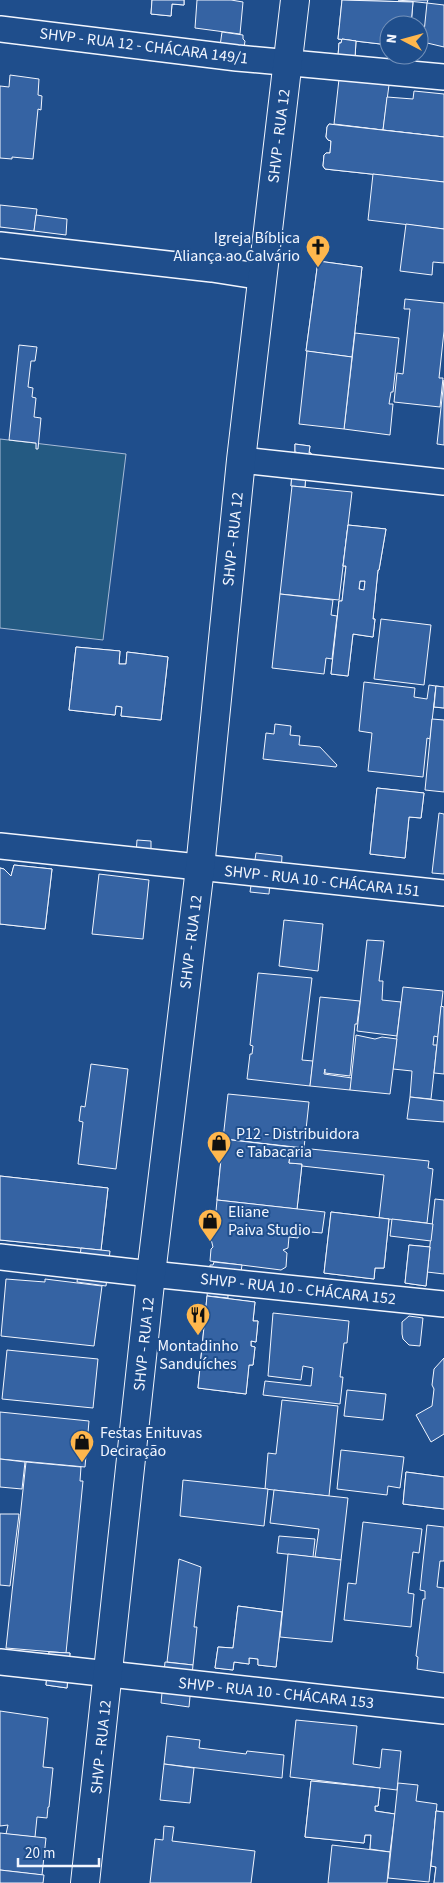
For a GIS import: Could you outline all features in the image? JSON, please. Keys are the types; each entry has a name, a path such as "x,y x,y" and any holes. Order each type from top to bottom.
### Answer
{"street":[{"name":"SHVP - RUA 12","path":"85,1883 151,1274 200,868 241,460 295,0"},
{"name":"SHVP - RUA 12 - CHÁCARA 149/1","path":"0,29 227,56 444,77"},
{"path":"0,245 212,269 262,277"},
{"path":"241,460 444,482"},
{"name":"SHVP - RUA 10 - CHÁCARA 151","path":"0,846 444,893"},
{"name":"SHVP - RUA 10 - CHÁCARA 152","path":"0,1257 444,1304"},
{"name":"SHVP - RUA 10 - CHÁCARA 153","path":"0,1662 444,1711"}],"shaded area":[{"path":"0,439 126,454 103,640 0,628"}],"building":[{"path":"152,0 184,0 184,5 172,4 171,16 151,14"},
{"path":"152,0 184,0 184,5 172,4 171,16 151,14"},
{"path":"197,0 243,2 240,34 195,28"},
{"path":"342,0 413,2 412,15 379,15 379,44 338,39"},
{"path":"342,0 413,2 412,15 379,15 379,44 338,39"},
{"path":"398,0 428,0 427,3"},
{"path":"427,3 444,5 444,47 429,43 429,15 426,15"},
{"path":"222,32 243,35 245,41 244,48 220,46"},
{"path":"342,39 356,41 355,58 338,56 339,43 341,43"},
{"path":"342,39 356,41 355,58 338,56 339,43 341,43"},
{"path":"10,75 39,79 38,95 42,96 41,110 38,109 33,159 0,158 0,86 9,87"},
{"path":"339,79 389,85 383,130 334,124"},
{"path":"414,91 444,94 444,137 383,130 387,97 413,99"},
{"path":"329,124 444,137 444,182 325,169 323,166 324,155 330,153 331,141 326,137"},
{"path":"329,124 444,137 444,182 325,169 323,166 324,155 330,153 331,141 326,137"},
{"path":"373,174 444,182 444,229 368,220"},
{"path":"0,205 37,209 34,231 0,227"},
{"path":"36,215 67,219 66,235 34,231"},
{"path":"406,224 444,229 444,263 433,262 432,275 400,271"},
{"path":"318,261 362,267 352,357 306,351"},
{"path":"318,261 362,267 352,357 306,351"},
{"path":"405,299 444,303 444,331 439,378 443,378 440,407 394,402 397,373 403,374 410,309 404,309"},
{"path":"355,333 399,338 393,392 391,392 389,404 393,404 390,435 344,429"},
{"path":"19,345 37,347 35,361 31,361 28,387 33,388 32,397 36,398 34,417 41,418 38,449 36,449 36,443 9,440"},
{"path":"307,351 352,357 344,429 299,424"},
{"path":"444,380 444,445 437,444"},
{"path":"295,444 310,446 309,474 306,473 305,487 291,486 292,472 297,472 300,453 295,452"},
{"path":"295,444 310,446 309,474 306,473 305,487 291,486 292,472 297,472 300,453 295,452"},
{"path":"292,486 352,492 339,600 280,594"},
{"path":"348,525 386,529 378,570 373,637 353,634 348,676 331,674 339,601 342,601 346,566 343,566","holes":["360,581 365,581 364,590 359,589"]},
{"path":"348,525 386,529 378,570 373,637 353,634 348,676 331,674 339,601 342,601 346,566 343,566","holes":["360,581 365,581 364,590 359,589"]},
{"path":"280,594 333,600 331,615 337,616 332,659 326,658 324,674 272,668"},
{"path":"381,619 431,625 424,685 374,679"},
{"path":"76,647 120,651 119,664 126,664 127,652 168,657 161,720 121,716 122,707 116,706 115,715 69,710"},
{"path":"76,647 120,651 119,664 126,664 127,652 168,657 161,720 121,716 122,707 116,706 115,715 69,710"},
{"path":"364,682 415,688 414,697 427,699 429,685 436,686 430,739 427,738 423,777 368,771 372,733 359,731"},
{"path":"436,686 444,687 444,708 434,707"},
{"path":"436,686 444,687 444,708 434,707"},
{"path":"432,719 444,720 444,792 425,790"},
{"path":"275,724 291,726 290,735 300,736 299,745 320,747 337,765 336,767 263,759 266,733 274,734"},
{"path":"377,788 424,793 421,818 409,817 405,858 370,854"},
{"path":"377,788 424,793 421,818 409,817 405,858 370,854"},
{"path":"439,813 444,814 444,874 432,873"},
{"path":"137,840 151,841 151,856 136,854"},
{"path":"256,853 282,856 281,872 271,871 269,894 250,892"},
{"path":"14,865 52,869 45,929 0,924 0,868 4,869 11,876"},
{"path":"14,865 52,869 45,929 0,924 0,868 4,869 11,876"},
{"path":"99,874 149,880 143,939 92,934"},
{"path":"284,920 323,924 318,971 279,966"},
{"path":"367,940 384,941 379,981 383,981 382,1000 401,1002 397,1036 357,1031"},
{"path":"258,973 312,978 302,1060 313,1061 310,1086 247,1079 250,1054 252,1054 253,1046 250,1045"},
{"path":"403,987 443,991 438,1037 434,1036 433,1045 437,1045 431,1099 410,1097 412,1071 393,1069"},
{"path":"320,997 360,1001 357,1024 355,1024 350,1076 325,1073 325,1069 324,1074 352,1078 350,1090 310,1086"},
{"path":"441,1006 444,1007 444,1074 434,1073"},
{"path":"356,1035 375,1039 382,1037 397,1039 390,1094 350,1090"},
{"path":"91,1064 128,1069 116,1169 78,1164 83,1122 79,1121 81,1106 85,1107"},
{"path":"228,1094 309,1102 304,1148 223,1139"},
{"path":"410,1097 444,1101 444,1122 407,1119"},
{"path":"223,1139 291,1147 289,1163 302,1164 297,1209 217,1200"},
{"path":"223,1139 291,1147 289,1163 302,1164 297,1209 217,1200"},
{"path":"291,1147 429,1161 428,1168 433,1169 427,1223 379,1218 384,1175 289,1163"},
{"path":"0,1176 108,1188 101,1250 0,1240"},
{"path":"0,1176 108,1188 101,1250 0,1240"},
{"path":"435,1199 444,1200 444,1274 427,1272"},
{"path":"217,1200 325,1212 322,1233 299,1231 298,1238 289,1237 288,1248 283,1250 287,1253 286,1267 281,1270 210,1261 211,1249 213,1247 211,1239 215,1229 214,1211 216,1211"},
{"path":"331,1212 389,1219 384,1268 375,1268 374,1279 324,1273"},
{"path":"331,1212 389,1219 384,1268 375,1268 374,1279 324,1273"},
{"path":"392,1219 433,1224 431,1241 390,1236"},
{"path":"409,1245 430,1247 426,1286 405,1283"},
{"path":"409,1245 430,1247 426,1286 405,1283"},
{"path":"81,1248 110,1251 106,1286 77,1282"},
{"path":"214,1262 242,1265 240,1279 228,1293 228,1298 207,1296 210,1265 213,1265"},
{"path":"6,1279 45,1282 45,1279 102,1286 94,1346 1,1336"},
{"path":"207,1296 255,1302 253,1321 258,1321 256,1342 251,1341 251,1346 255,1347 253,1365 249,1365 246,1394 198,1388"},
{"path":"207,1296 255,1302 253,1321 258,1321 256,1342 251,1341 251,1346 255,1347 253,1365 249,1365 246,1394 198,1388"},
{"path":"273,1313 349,1321 347,1343 344,1343 340,1377 343,1377 340,1404 263,1395 265,1381 311,1386 313,1368 303,1366 301,1380 268,1376"},
{"path":"409,1316 423,1318 420,1346 409,1345 403,1339 402,1322"},
{"path":"7,1350 98,1359 93,1408 2,1399"},
{"path":"444,1358 444,1434 431,1442 416,1415 432,1406 434,1369"},
{"path":"347,1390 386,1394 383,1420 344,1416"},
{"path":"282,1400 338,1406 329,1496 265,1489 268,1453 276,1454"},
{"path":"0,1412 89,1421 85,1467 0,1459"},
{"path":"341,1450 404,1457 400,1488 388,1486 387,1495 337,1489"},
{"path":"0,1459 25,1462 22,1489 0,1487"},
{"path":"26,1462 81,1467 80,1481 83,1481 66,1653 6,1648"},
{"path":"406,1472 444,1477 444,1509 403,1504"},
{"path":"406,1472 444,1477 444,1509 403,1504"},
{"path":"183,1480 268,1489 264,1526 180,1516"},
{"path":"274,1490 348,1498 341,1560 315,1557 319,1529 270,1523"},
{"path":"0,1514 19,1514 10,1586 0,1585"},
{"path":"363,1522 422,1529 419,1553 413,1552 408,1593 414,1594 411,1627 344,1620 348,1583 356,1584"},
{"path":"427,1525 444,1527 444,1561 440,1561 437,1587 444,1588 444,1673 417,1669 418,1657 416,1656 423,1599 425,1599 425,1591 420,1590"},
{"path":"279,1536 315,1539 313,1557 277,1553"},
{"path":"288,1554 341,1560 332,1642 280,1637"},
{"path":"179,1559 201,1567 194,1627 197,1627 193,1665 167,1662"},
{"path":"238,1606 282,1612 276,1667 258,1665 258,1659 249,1658 249,1664 234,1662 233,1670 215,1668 218,1647 233,1648"},
{"path":"238,1606 282,1612 276,1667 258,1665 258,1659 249,1658 249,1664 234,1662 233,1670 215,1668 218,1647 233,1648"},
{"path":"49,1652 70,1653 67,1688 46,1685"},
{"path":"49,1652 70,1653 67,1688 46,1685"},
{"path":"165,1662 193,1665 189,1707 161,1703"},
{"path":"0,1711 48,1718 43,1767 53,1768 49,1807 47,1818 37,1817 35,1837 6,1834 8,1825 0,1826"},
{"path":"296,1720 357,1726 353,1764 380,1768 382,1749 401,1751 397,1790 290,1777"},
{"path":"167,1736 200,1740 199,1748 246,1754 247,1751 284,1755 282,1778 164,1764"},
{"path":"164,1764 194,1768 190,1803 160,1800"},
{"path":"311,1781 380,1788 378,1806 375,1806 375,1811 395,1814 390,1852 370,1849 371,1835 365,1835 364,1843 305,1837"},
{"path":"311,1781 380,1788 378,1806 375,1806 375,1811 395,1814 390,1852 370,1849 371,1835 365,1835 364,1843 305,1837"},
{"path":"398,1783 418,1785 416,1801 437,1804 429,1882 388,1878"},
{"path":"436,1811 444,1812 444,1883 434,1883 436,1867 431,1866"},
{"path":"436,1811 444,1812 444,1883 434,1883 436,1867 431,1866"},
{"path":"164,1826 174,1827 172,1841 255,1851 251,1883 150,1883 155,1839 163,1840"},
{"path":"0,1833 46,1838 42,1875 0,1870"},
{"path":"332,1845 390,1852 387,1883 328,1883"},
{"path":"0,1870 44,1875 43,1883 0,1883"}],"place":[{"name":"Igreja Bíblica Aliança ao Calvário","path":"318,268"},
{"name":"P12 - Distribuidora e Tabacaria","path":"219,1164"},
{"name":"Eliane Paiva Studio","path":"210,1242"},
{"name":"Montadinho Sanduíches","path":"198,1336"},
{"name":"Festas Enituvas Deciração","path":"82,1463"}]}
